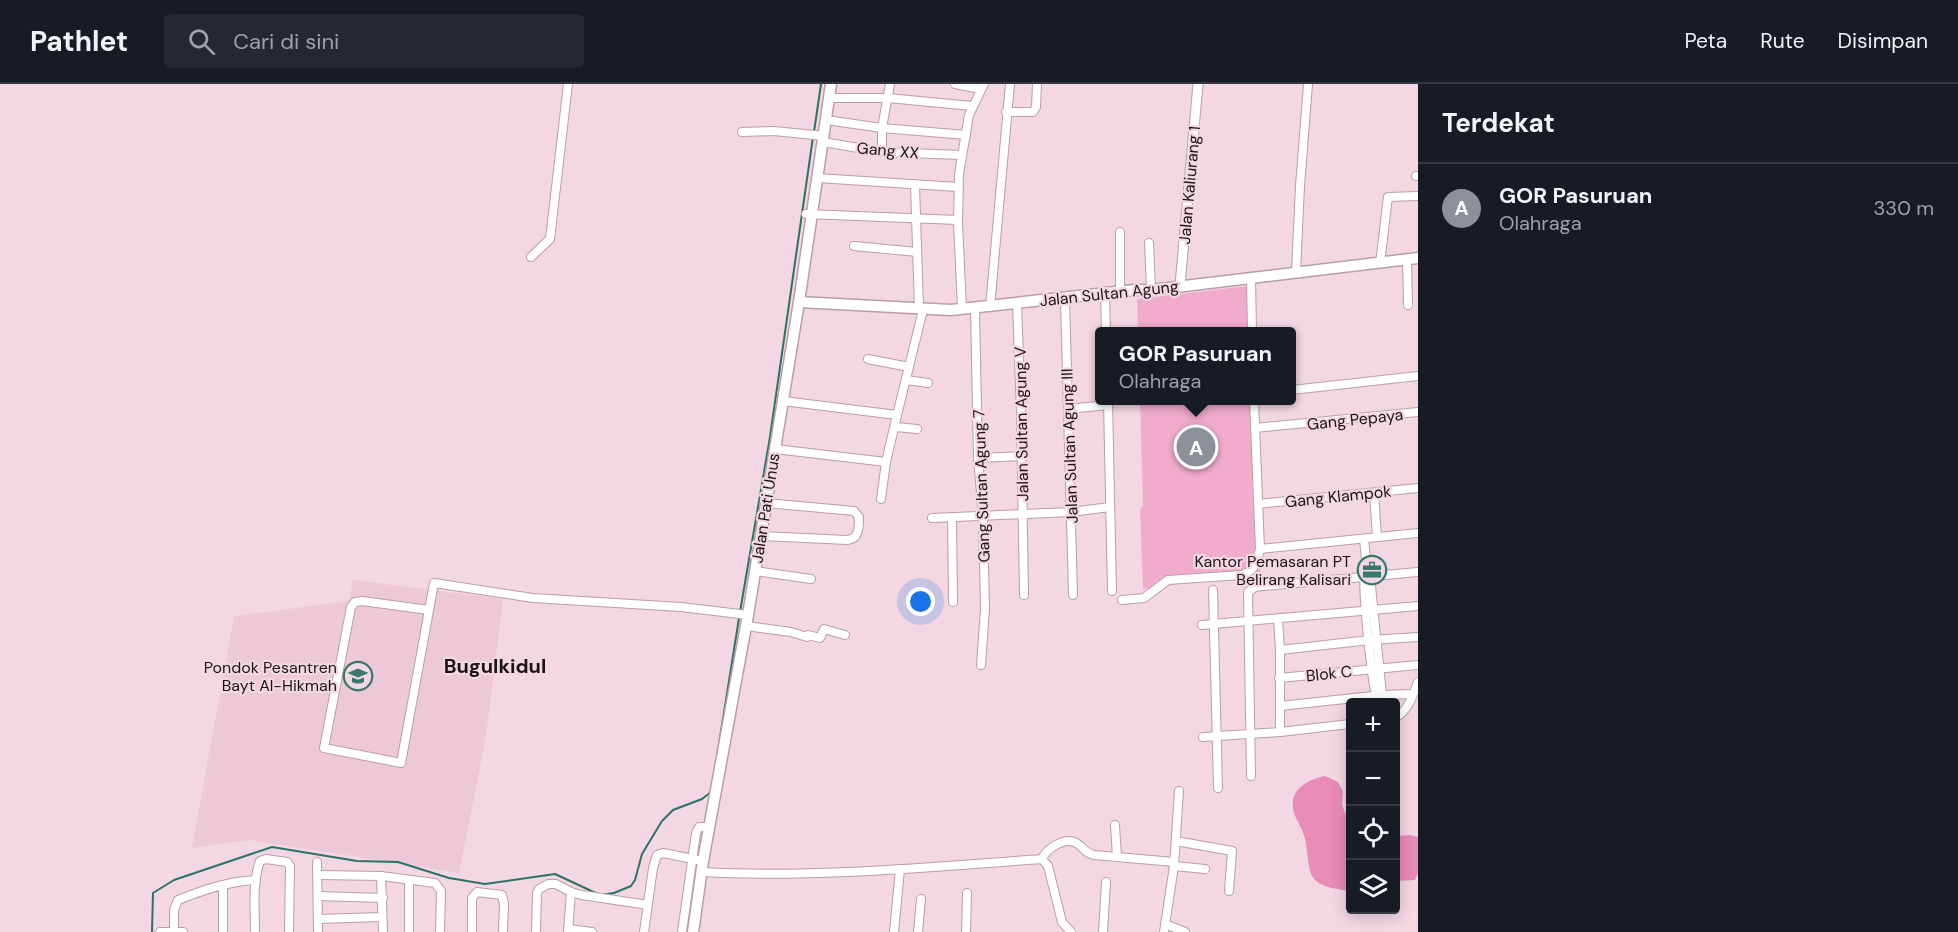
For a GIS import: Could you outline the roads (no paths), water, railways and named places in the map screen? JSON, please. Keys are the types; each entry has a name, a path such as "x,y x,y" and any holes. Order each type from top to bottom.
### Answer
{"main road":[{"name":"Jalan Pati Unus","path":"693,932 699,862 744,616 755,571 799,302 809,214 817,178 818,137 826,120 831,84"},
{"name":"Jalan Sultan Agung","path":"799,302 921,310 990,307 1413,258"}],"street":[{"path":"531,257 550,239 568,84"},
{"path":"882,152 882,128 890,84"},
{"path":"955,84 982,87 960,134 953,220 956,309"},
{"path":"990,307 1010,84"},
{"path":"1006,112 1033,112 1036,107 1038,84"},
{"name":"Jalan Kaliurang 1","path":"1180,285 1198,84"},
{"path":"1296,272 1308,84"},
{"path":"829,98 888,98 972,106"},
{"path":"826,120 882,128 960,134"},
{"name":"Gang XX","path":"742,132 818,137 882,152 958,155"},
{"path":"817,178 955,186"},
{"path":"880,499 886,462 896,427 921,310 915,185"},
{"path":"1380,263 1387,198 1391,195 1418,196"},
{"path":"809,214 953,220"},
{"path":"1119,292 1120,232"},
{"path":"1149,243 1151,290"},
{"path":"854,246 917,252"},
{"path":"1408,305 1413,258"},
{"path":"1251,278 1252,327"},
{"path":"1105,293 1106,327"},
{"name":"Jalan Sultan Agung III","path":"1065,298 1074,595"},
{"name":"Jalan Sultan Agung V","path":"1017,303 1024,595"},
{"name":"Gang Sultan Agung 7","path":"975,308 978,459 983,516 985,609 981,665"},
{"path":"868,359 909,367"},
{"path":"1296,390 1418,376"},
{"path":"906,380 928,383"},
{"path":"783,400 897,415"},
{"path":"1068,409 1095,405"},
{"path":"1108,405 1112,591"},
{"path":"1122,600 1144,598 1168,580 1249,573 1254,568 1263,549 1259,428 1255,405"},
{"name":"Gang Pepaya","path":"1259,428 1418,412"},
{"path":"896,427 917,429"},
{"path":"775,449 886,462"},
{"path":"978,459 1022,456"},
{"name":"Gang Klampok","path":"1261,504 1418,488"},
{"path":"1374,493 1377,537"},
{"path":"760,536 847,540 857,534 859,517 854,511 766,503"},
{"path":"932,518 1071,512 1110,507"},
{"path":"952,517 953,602"},
{"path":"1263,549 1418,532"},
{"path":"1364,539 1379,698"},
{"path":"755,571 811,579"},
{"path":"1251,776 1248,592 1255,587 1367,574 1418,572"},
{"path":"429,610 362,601 355,602 351,607 324,748 401,763 434,583 534,598 681,607 744,616 807,637 808,635 820,638 824,629 845,635"},
{"path":"1213,590 1218,788"},
{"path":"1202,625 1418,606"},
{"path":"1278,619 1280,732"},
{"path":"1280,650 1373,639 1418,637"},
{"name":"Blok C","path":"1279,678 1418,665"},
{"path":"1400,714 1403,713 1418,682"},
{"path":"1386,698 1413,694"},
{"path":"1280,706 1346,701"},
{"path":"1203,737 1280,732 1346,724"},
{"path":"1179,791 1174,864 1165,928 1185,932"},
{"path":"1115,825 1117,857"},
{"path":"644,932 653,868 657,855 663,853 744,874 900,869 1046,853 1060,844 1072,841 1086,853 1205,869"},
{"path":"1176,841 1232,851 1229,891"},
{"path":"1046,853 1062,922 1071,932"},
{"path":"255,932 256,880 258,864 262,860 289,864 290,932"},
{"path":"317,862 318,932"},
{"path":"682,932 699,862"},
{"path":"894,932 900,869"},
{"path":"319,876 381,876 435,883 440,887 440,932"},
{"path":"381,876 383,932"},
{"path":"174,932 174,910 178,900 223,885 256,880"},
{"path":"409,880 409,932"},
{"path":"1103,932 1106,882"},
{"path":"536,932 539,889 548,884 556,884 571,892 608,900 648,905"},
{"path":"223,885 223,932"},
{"path":"472,932 474,894 477,892 502,895 503,932"},
{"path":"571,892 569,931 592,932"},
{"path":"966,932 967,893"},
{"path":"318,896 383,898"},
{"path":"918,932 921,899"},
{"path":"318,919 382,917"},
{"path":"160,932 183,932"}],"waterway":[{"path":"814,132 821,84"},
{"path":"740,612 770,437 813,137"},
{"path":"716,763 739,618"},
{"path":"152,932 153,893 174,880 272,847 357,861 398,862 449,878 485,884 555,874 600,895 614,893 631,886 635,880 642,854 662,821 673,810 702,799 711,792"}],"place":[{"name":"GOR Pasuruan","path":"1196,447"},
{"name":"Kantor Pemasaran PT Belirang Kalisari","path":"1372,570"},
{"name":"Pondok Pesantren Bayt Al-Hikmah","path":"358,676"}],"district":[{"name":"Bugulkidul","path":"495,666"}]}
